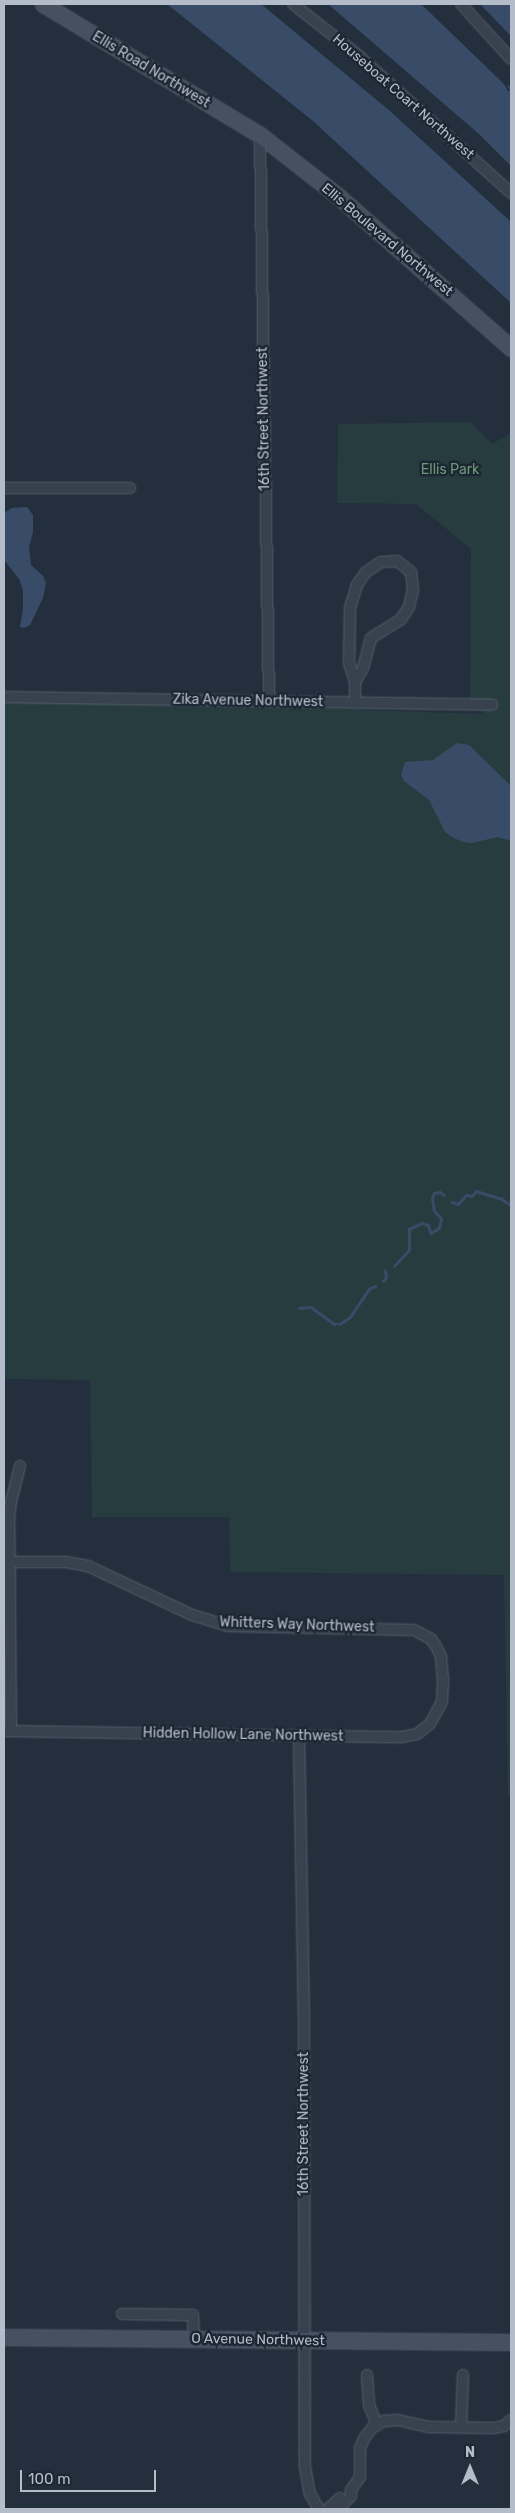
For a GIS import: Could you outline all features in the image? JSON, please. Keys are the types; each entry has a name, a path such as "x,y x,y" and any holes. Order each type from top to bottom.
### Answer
{"street":[{"name":"Ellis Road Northwest","path":"43,4 260,135"},
{"name":"Houseboat Coart Northwest","path":"293,4 359,56 511,193"},
{"path":"461,4 511,59"},
{"name":"Ellis Boulevard Northwest","path":"260,135 338,196 511,348"},
{"name":"16th Street Northwest","path":"260,135 268,702"},
{"path":"4,488 130,488"},
{"path":"355,682 363,668 371,638 401,619 410,607 413,590 411,572 397,561 381,562 366,572 355,593 350,608 348,663 355,682 355,703"},
{"name":"Zika Avenue Northwest","path":"4,697 492,705"},
{"path":"8,1731 11,1502 20,1466"},
{"name":"Whitters Way Northwest","path":"9,1562 66,1562 88,1566 192,1615 228,1626 414,1630 430,1640 442,1656 443,1680"},
{"name":"Hidden Hollow Lane Northwest","path":"8,1731 402,1737 418,1734 437,1715 442,1701 443,1680"},
{"name":"16th Street Northwest","path":"299,1736 304,2020 305,2467 310,2494 319,2509"},
{"path":"122,2314 193,2315 194,2338"},
{"name":"O Avenue Northwest","path":"4,2337 511,2342"},
{"path":"367,2375 370,2405 377,2425"},
{"path":"461,2427 463,2375"},
{"path":"328,2509 346,2492 351,2490 360,2477 360,2448 365,2437 384,2420 398,2420 428,2427 494,2428 504,2426 511,2420"},
{"path":"338,2509 351,2496 351,2490"}],"green space":[{"name":"Ellis Park","path":"470,422 492,444 511,433 511,1797 508,1797 504,1575 230,1572 229,1517 92,1517 90,1380 4,1379 4,698 484,714 470,698 471,549 416,504 337,503 338,424"}],"water":[{"path":"167,4 261,4 390,111 511,222 511,303 313,121"},
{"path":"328,4 421,4 504,84 508,91 510,91 507,85 511,87 511,166 479,134"},
{"path":"480,4 511,4 511,36"},
{"path":"27,507 33,515 33,532 29,547 31,565 43,576 46,583 43,598 30,625 24,628 20,627 23,590 19,579 4,560 4,513 12,508"},
{"path":"457,743 469,745 511,786 511,841 498,837 472,843 463,842 452,837 445,832 429,800 404,781 401,775 405,762 433,760"}],"waterway":[{"path":"452,1202 458,1204 466,1195 472,1196 476,1191 502,1199 511,1205"},
{"path":"394,1266 409,1250 409,1229 422,1223 428,1225 431,1233 439,1228 441,1219 434,1211 432,1198 434,1193 440,1192 444,1195"},
{"path":"383,1281 386,1278 385,1271"},
{"path":"299,1308 311,1307 334,1324 340,1324 350,1317 369,1289 375,1286"}]}
